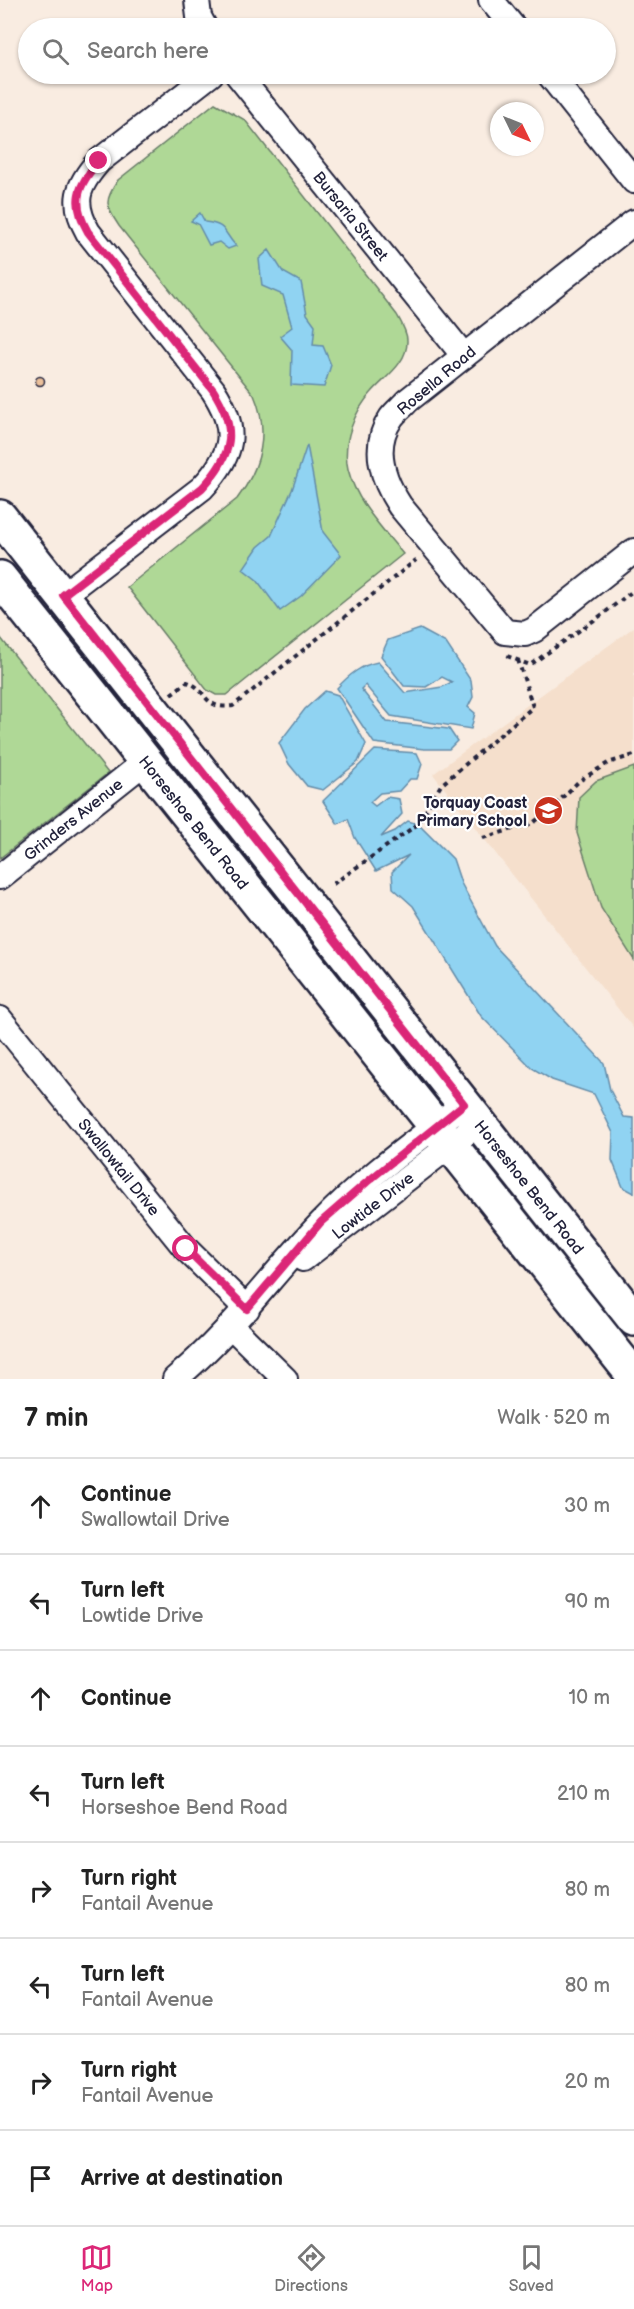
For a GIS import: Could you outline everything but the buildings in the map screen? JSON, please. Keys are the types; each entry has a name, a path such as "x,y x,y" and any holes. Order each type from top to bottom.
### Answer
{"street":[{"path":"197,0 199,18"},
{"path":"491,0 506,18"},
{"path":"63,595 202,488 218,471 228,449 230,427 224,407 88,232 79,216 78,196 85,178 99,161 198,84"},
{"name":"Bursaria Street","path":"245,84 465,356"},
{"path":"557,84 634,181"},
{"name":"Rosella Road","path":"634,222 407,401 391,418 383,434 380,453 388,488 400,506 494,622 505,632 525,634 534,630 634,551"},
{"name":"Horseshoe Bend Road","path":"0,517 632,1314"},
{"path":"2,583 34,560"},
{"name":"Horseshoe Bend Road","path":"2,583 146,760 634,1376"},
{"name":"Grinders Avenue","path":"0,877 146,760"},
{"name":"Swallowtail Drive","path":"0,1019 186,1249 285,1379"},
{"name":"Lowtide Drive","path":"175,1379 197,1361 267,1286 379,1203 443,1136 472,1114"},
{"path":"602,1335 632,1314"}],"path":[{"path":"178,687 187,682 193,684 206,700 219,708 233,706 421,557"},
{"path":"333,884 418,824 441,785 533,707 518,660"},
{"path":"483,838 533,823 554,807 579,781 608,763 634,755"}],"shaded area":[{"name":"Torquay Coast Primary School","path":"634,627 634,1029 433,774"}],"green space":[{"path":"215,103 245,120 397,315 405,330 407,340 400,363 360,408 351,428 347,449 348,469 357,493 371,515 403,554 227,695 216,695 207,690 127,587 237,499 257,462 262,436 259,409 254,395 119,226 108,203 110,193 118,180"},
{"path":"0,637 108,773 0,858"},
{"path":"634,767 634,960 601,908 577,833 579,797 596,781"}],"water":[{"path":"200,213 205,222 221,227 236,246 228,249 219,242 209,245 198,224 191,221"},
{"path":"269,250 283,272 301,282 307,314 315,325 313,345 323,346 331,365 324,387 291,385 292,350 280,336 292,327 283,295 262,286 259,259"},
{"path":"307,445 323,532 341,555 301,596 280,611 257,580 243,569 258,547 271,536 292,490"},
{"path":"420,629 446,643 471,681 473,697 468,707 475,713 471,729 391,716 365,685 361,689 387,722 449,729 457,741 449,749 424,749 374,743 337,688 356,671 378,662 405,693 442,687 452,682 442,677 426,687 404,686 381,656 388,640"},
{"path":"325,691 338,695 366,744 358,762 323,790 307,786 289,764 279,743 305,709"},
{"path":"375,750 417,753 422,764 417,779 410,779 399,791 380,793 370,802 375,806 387,797 399,799 402,814 381,837 395,831 408,821 418,824 453,859 461,883 495,946 604,1063 610,1090 624,1117 634,1118 634,1193 623,1187 612,1160 613,1133 594,1094 552,1080 532,1068 481,1016 413,906 393,888 392,872 409,855 376,871 355,838 348,819 338,824 323,801"}],"place":[{"name":"Torquay Coast Primary School","path":"548,811"}],"route":[{"path":"99,161 85,178 78,196 79,216 88,232 213,390 224,407 230,427 228,449 218,471 202,488 63,595 464,1104 321,1222 247,1309 186,1249"}]}
